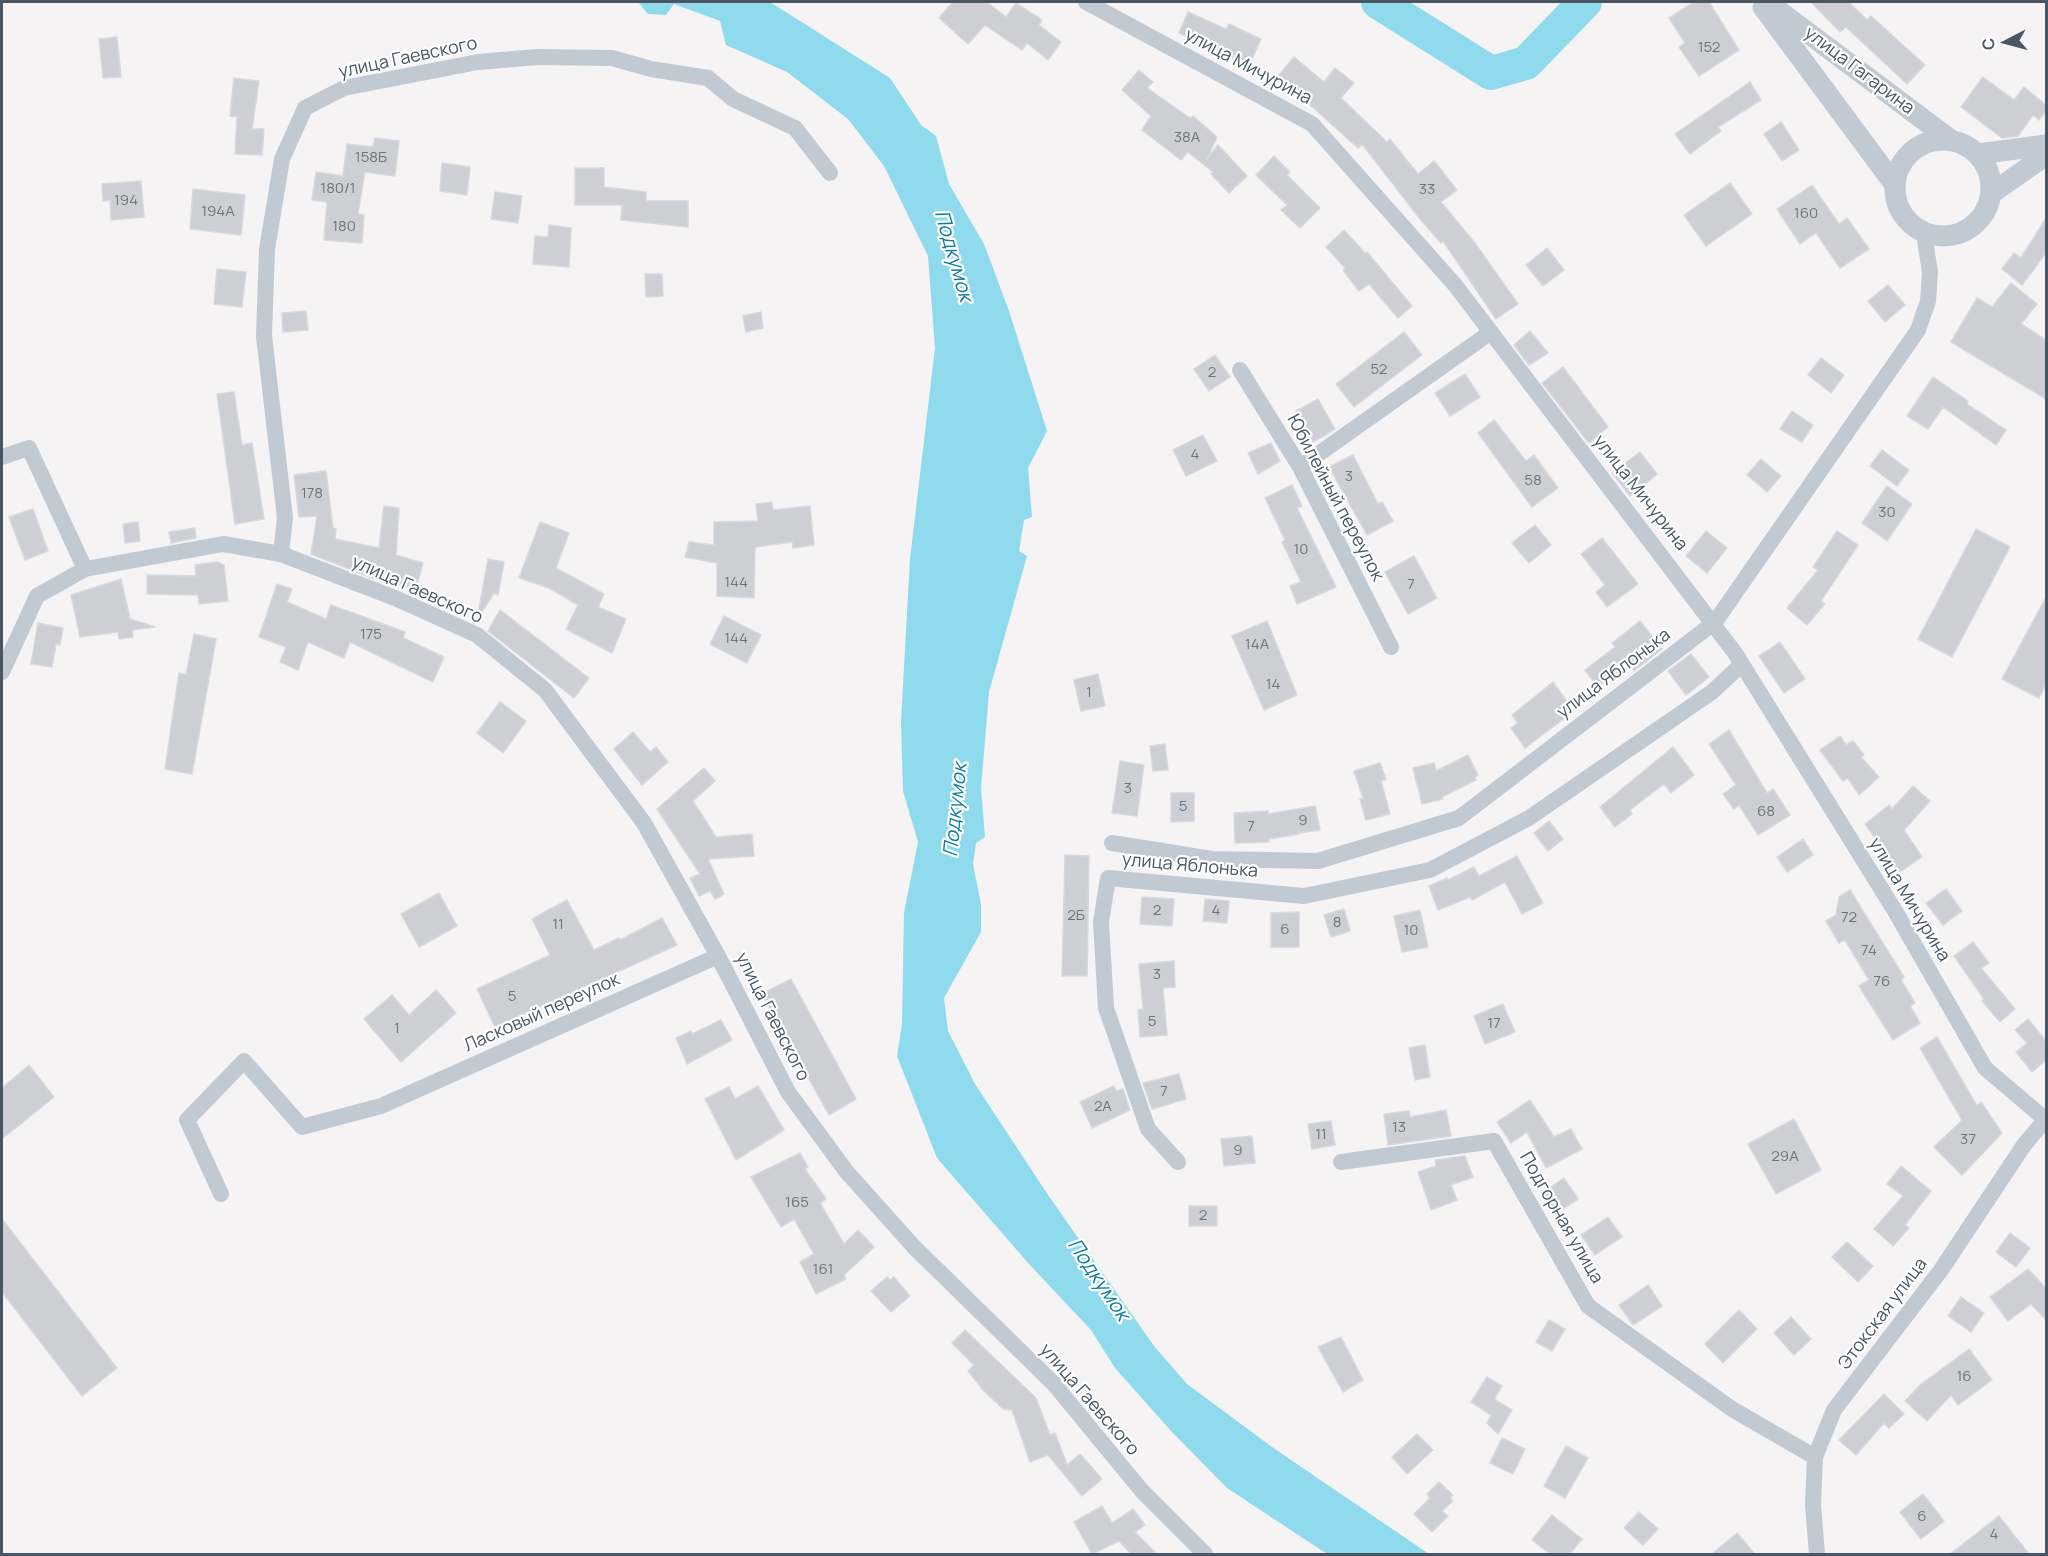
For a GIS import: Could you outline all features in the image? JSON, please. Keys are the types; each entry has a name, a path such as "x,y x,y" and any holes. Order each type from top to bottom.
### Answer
{"street":[{"name":"улица Мичурина","path":"1086,2 1312,124 1455,285 1715,622 1895,911 1985,1068 2046,1119"},
{"name":"улица Гагарина","path":"1759,2 1894,185 1897,205 1908,222 1924,234"},
{"name":"улица Гагарина","path":"1767,2 1952,141 1978,154"},
{"name":"улица Гаевского","path":"281,554 285,519 264,336 267,249 282,159 306,108 344,88 478,62 537,57 612,57 651,69 708,78 733,99 795,128 830,173"},
{"path":"1894,185 1901,165 1913,150 1938,140 1952,141"},
{"path":"1924,234 1947,237 1969,231 1984,214 1992,193 1989,172 1978,154 2046,146"},
{"path":"1992,193 2046,155"},
{"name":"улица Яблонька","path":"1112,843 1212,859 1318,861 1459,818 1715,622 1918,330 1928,301 1930,272 1924,234"},
{"path":"1300,467 1491,332"},
{"name":"Юбилейный переулок","path":"1240,370 1300,467 1391,648"},
{"path":"2,457 29,448 85,569"},
{"name":"улица Гаевского","path":"2,672 37,596 85,569 223,544 281,554 394,598 477,635 545,690 644,823 718,956 788,1092 846,1172 914,1247 1054,1383 1142,1491 1205,1554"},
{"name":"улица Яблонька","path":"1178,1162 1148,1129 1106,1008 1101,922 1108,878 1304,896 1430,870 1529,818 1712,692 1742,664"},
{"name":"Ласковый переулок","path":"221,1194 187,1120 244,1061 302,1127 381,1106 718,956"},
{"name":"Этокская улица","path":"1817,1554 1813,1505 1815,1457 1834,1410 1941,1270 2024,1145 2046,1119"},
{"name":"Подгорная улица","path":"1341,1162 1494,1141 1588,1306 1732,1409 1815,1457"}],"water":[{"name":"Подкумок","path":"638,2 770,2 890,78 921,125 936,136 949,184 984,244 1009,311 1047,431 1028,468 1032,517 1024,520 1019,551 1027,556 989,692 981,788 985,837 976,843 973,864 981,904 981,932 944,998 948,1031 975,1084 1048,1195 1154,1346 1187,1384 1272,1447 1429,1554 1327,1554 1227,1488 1172,1432 1115,1368 1091,1330 1029,1264 937,1158 897,1056 902,1024 904,913 918,842 903,791 901,722 910,559 935,348 928,256 884,166 848,119 787,72 726,45 720,21 674,4 666,15 648,14"}],"building":[{"path":"953,2 987,2 1006,17 1016,3 1042,20 1039,25 1061,42 1048,60 1027,43 1022,50 985,25 968,44 939,18"},
{"path":"1694,2 1709,2 1739,50 1699,76 1679,47 1685,43 1669,18"},
{"path":"1811,2 1849,2 1867,20 1871,16 1925,65 1907,84 1846,27 1840,32"},
{"path":"1188,12 1226,29 1229,24 1261,39 1249,66 1179,33"},
{"path":"117,37 121,77 103,78 99,39"},
{"path":"1294,57 1324,82 1335,68 1354,83 1341,98 1387,142 1390,139 1418,174 1434,161 1457,190 1441,202 1475,243 1518,304 1496,319 1443,241 1441,243 1420,219 1362,144 1358,148 1278,76"},
{"path":"1139,70 1153,82 1147,88 1190,118 1193,116 1217,137 1207,159 1218,145 1247,176 1229,193 1211,174 1213,172 1188,152 1181,160 1142,130 1151,116 1122,90"},
{"path":"1983,77 2014,100 2024,87 2046,105 2046,111 2039,120 2033,115 2018,136 2002,138 1961,107"},
{"path":"234,78 259,81 252,129 264,129 262,155 235,154 237,117 230,116"},
{"path":"1750,82 1761,100 1718,127 1721,131 1690,154 1675,134"},
{"path":"1781,122 1799,150 1782,161 1764,134"},
{"path":"375,138 399,141 395,176 365,172 358,214 364,215 362,243 324,240 327,202 312,200 316,172 343,176 347,144 373,147"},
{"path":"1274,156 1290,172 1287,175 1320,208 1300,228 1281,210 1287,205 1256,175"},
{"path":"442,163 470,167 467,195 440,191"},
{"path":"575,168 604,168 604,187 646,192 646,201 688,201 688,227 621,220 622,205 575,205"},
{"path":"141,181 144,217 111,220 110,200 103,201 102,184"},
{"path":"1730,183 1752,214 1706,246 1684,215"},
{"path":"1812,185 1839,224 1847,218 1869,249 1840,268 1816,233 1800,244 1777,209"},
{"path":"193,189 245,195 241,235 190,229"},
{"path":"495,192 522,196 518,223 491,219"},
{"path":"2046,218 2046,253 2022,285 2002,269 2014,253 2021,258"},
{"path":"549,225 571,228 569,267 533,264 535,236 548,237"},
{"path":"1344,230 1365,253 1367,252 1412,306 1398,318 1369,284 1359,291 1343,270 1345,268 1326,247"},
{"path":"1547,248 1564,270 1543,286 1526,265"},
{"path":"217,269 246,272 242,307 214,304"},
{"path":"645,274 662,274 663,296 646,297"},
{"path":"2011,283 2037,304 2021,324 2046,340 2046,399 1951,342 1977,298 1992,307"},
{"path":"1888,285 1905,305 1885,322 1868,301"},
{"path":"306,311 308,330 283,332 282,313"},
{"path":"761,312 763,328 746,332 743,316"},
{"path":"1530,331 1548,353 1529,365 1514,345"},
{"path":"1404,332 1422,355 1354,407 1336,384"},
{"path":"1215,355 1230,377 1209,391 1194,369"},
{"path":"1821,358 1844,375 1831,393 1808,375"},
{"path":"1563,367 1608,427 1589,443 1542,383"},
{"path":"1465,374 1480,397 1450,416 1435,393"},
{"path":"1933,377 1968,401 1967,404 2006,430 1996,445 1943,407 1928,429 1907,416"},
{"path":"234,392 242,445 252,443 264,519 235,524 217,394"},
{"path":"1318,399 1335,429 1313,442 1296,411"},
{"path":"1792,411 1813,425 1802,442 1780,429"},
{"path":"1494,420 1526,461 1534,455 1558,488 1532,507 1478,433"},
{"path":"1203,435 1217,461 1186,476 1173,450"},
{"path":"1271,443 1280,461 1258,474 1248,453"},
{"path":"1882,450 1909,470 1897,486 1870,466"},
{"path":"1640,452 1657,474 1630,496 1612,473"},
{"path":"1353,455 1378,504 1382,502 1393,521 1367,535 1329,467"},
{"path":"1761,459 1781,476 1767,492 1747,475"},
{"path":"326,471 333,528 336,529 335,539 379,548 384,506 399,508 396,555 423,563 416,589 372,578 311,554 317,516 299,517 294,475"},
{"path":"1292,485 1302,506 1297,508 1336,587 1297,604 1290,586 1301,582 1282,542 1285,540 1265,498"},
{"path":"1887,486 1912,504 1887,541 1862,523"},
{"path":"772,502 773,510 810,506 814,545 793,548 792,542 755,547 754,598 717,596 717,563 685,557 689,542 714,545 714,522 758,521 756,504"},
{"path":"33,509 48,551 25,560 9,517"},
{"path":"138,522 140,541 125,543 123,524"},
{"path":"540,522 569,533 556,568 604,594 598,607 626,619 612,653 566,629 578,605 549,588 519,578"},
{"path":"1535,525 1551,545 1529,563 1512,543"},
{"path":"195,528 196,538 171,543 169,532"},
{"path":"1976,529 2010,547 1952,657 1918,639"},
{"path":"1706,531 1727,548 1707,573 1686,556"},
{"path":"1837,531 1858,545 1821,601 1825,604 1807,625 1787,608 1818,570 1813,567"},
{"path":"1602,538 1638,584 1607,607 1596,592 1605,585 1581,554"},
{"path":"1414,556 1437,598 1408,614 1385,572"},
{"path":"488,559 504,562 498,595 494,593 477,620"},
{"path":"217,562 224,565 228,601 199,604 198,595 147,594 147,575 196,576 195,565"},
{"path":"121,579 130,619 155,627 132,630 133,637 119,639 118,632 80,637 71,595"},
{"path":"277,584 292,589 287,602 326,619 331,605 405,632 403,638 444,657 433,682 350,642 344,658 308,642 298,670 280,662 286,647 259,637"},
{"path":"2046,597 2046,684 2039,698 2002,679"},
{"path":"500,610 589,678 574,698 488,631"},
{"path":"724,616 761,635 747,663 710,644"},
{"path":"1267,621 1297,695 1264,710 1232,636"},
{"path":"1640,621 1662,649 1634,671 1629,664 1598,687 1585,670 1615,647 1612,643"},
{"path":"38,623 63,628 60,645 56,644 52,667 31,664"},
{"path":"194,634 216,639 192,774 165,769 179,673 186,675"},
{"path":"1780,642 1805,679 1784,693 1759,656"},
{"path":"1691,654 1709,677 1686,695 1668,671"},
{"path":"1098,674 1105,706 1081,711 1074,680"},
{"path":"1553,682 1574,711 1525,748 1511,728 1518,723 1512,715"},
{"path":"500,702 526,721 503,753 477,733"},
{"path":"1729,730 1767,793 1773,789 1790,815 1758,835 1739,805 1734,809 1723,794 1736,785 1709,744"},
{"path":"633,732 650,752 656,747 668,762 642,785 614,749"},
{"path":"1840,736 1846,745 1853,741 1864,755 1861,757 1879,777 1859,795 1848,778 1843,781 1820,750"},
{"path":"1165,744 1168,770 1153,771 1150,746"},
{"path":"1673,747 1694,775 1671,793 1664,784 1630,810 1632,814 1615,827 1600,807"},
{"path":"1468,755 1478,775 1475,777 1476,780 1442,797 1443,799 1422,804 1413,768 1434,763 1436,771"},
{"path":"1120,761 1144,765 1137,816 1112,813"},
{"path":"1380,763 1386,779 1381,781 1390,814 1366,820 1360,799 1363,798 1354,771"},
{"path":"704,768 715,781 693,801 716,837 752,834 754,856 708,859 724,894 715,899 710,891 699,896 690,878 700,874 657,809"},
{"path":"1913,786 1930,801 1904,830 1922,857 1900,872 1865,824 1889,805 1892,809"},
{"path":"1171,793 1194,793 1194,821 1171,822"},
{"path":"1315,806 1320,830 1300,833 1299,830 1299,834 1269,839 1269,842 1235,843 1234,813 1268,811 1268,814"},
{"path":"1549,821 1563,839 1548,851 1534,833"},
{"path":"1803,839 1813,855 1787,872 1777,857"},
{"path":"1065,855 1089,856 1087,976 1062,976"},
{"path":"1517,856 1543,903 1522,914 1505,882 1472,900 1470,897 1438,910 1429,886 1447,878 1448,880 1474,867 1479,876"},
{"path":"1946,889 1962,911 1943,925 1926,903"},
{"path":"1850,890 1904,977 1901,980 1915,1003 1910,1006 1920,1023 1893,1040 1859,986 1869,980 1845,940 1839,943 1826,921 1836,915 1839,897"},
{"path":"439,893 457,926 419,947 401,914"},
{"path":"1142,897 1174,899 1172,926 1140,924"},
{"path":"1205,899 1229,901 1227,923 1203,921"},
{"path":"567,900 594,950 619,938 620,940 662,918 677,945 495,1027 477,989 550,955 532,919"},
{"path":"1344,909 1350,931 1331,937 1324,915"},
{"path":"1420,910 1428,947 1402,952 1394,916"},
{"path":"1299,912 1299,947 1271,947 1271,913"},
{"path":"1973,942 1989,963 1981,968 2015,1009 2000,1022 1982,1001 1984,999 1954,956"},
{"path":"1174,961 1175,987 1163,988 1167,1035 1140,1037 1138,1010 1143,1009 1139,964"},
{"path":"791,979 856,1099 829,1115 762,994"},
{"path":"436,990 456,1013 401,1062 364,1019 392,995 409,1015"},
{"path":"1503,1004 1515,1032 1485,1044 1474,1016"},
{"path":"2028,1019 2046,1041 2046,1060 2032,1072 2016,1052 2027,1043 2015,1030"},
{"path":"721,1020 732,1040 687,1064 676,1038 691,1031 692,1034"},
{"path":"1937,1037 1977,1106 1981,1102 2002,1133 1962,1175 1934,1147 1962,1120 1920,1048"},
{"path":"1425,1045 1430,1077 1415,1080 1409,1048"},
{"path":"29,1065 54,1097 2,1139 2,1088"},
{"path":"1179,1074 1186,1099 1152,1109 1143,1083"},
{"path":"758,1086 784,1130 736,1160 705,1099 729,1087 735,1099"},
{"path":"1114,1086 1116,1091 1123,1089 1130,1110 1092,1128 1080,1102"},
{"path":"1530,1100 1554,1137 1571,1129 1582,1149 1546,1168 1527,1132 1511,1143 1497,1122"},
{"path":"1446,1110 1451,1136 1388,1145 1384,1114 1409,1111 1410,1117"},
{"path":"1794,1119 1821,1170 1776,1194 1748,1144"},
{"path":"1331,1121 1335,1145 1312,1149 1308,1124"},
{"path":"1252,1136 1255,1163 1224,1166 1221,1139"},
{"path":"800,1153 808,1167 805,1169 826,1199 820,1203 844,1244 858,1230 874,1247 844,1275 846,1279 816,1294 800,1262 814,1254 794,1219 781,1227 751,1177"},
{"path":"1465,1156 1473,1177 1451,1185 1457,1200 1431,1210 1418,1172 1436,1166 1435,1160"},
{"path":"1901,1166 1931,1191 1905,1225 1909,1228 1893,1246 1874,1229 1903,1196 1887,1184"},
{"path":"1564,1178 1578,1199 1555,1214 1542,1193"},
{"path":"1189,1206 1217,1206 1217,1226 1189,1226"},
{"path":"1608,1217 1622,1237 1595,1255 1581,1235"},
{"path":"2,1219 117,1368 82,1396 2,1292"},
{"path":"2010,1233 2030,1248 2016,1267 1996,1252"},
{"path":"1847,1242 1873,1266 1858,1282 1832,1257"},
{"path":"2028,1269 2046,1288 2046,1320 2031,1304 2008,1321 1990,1297"},
{"path":"887,1277 890,1280 894,1277 910,1296 891,1312 871,1291"},
{"path":"1648,1285 1662,1306 1633,1325 1619,1305"},
{"path":"1961,1297 1984,1313 1971,1332 1948,1316"},
{"path":"1739,1310 1757,1329 1723,1363 1705,1344"},
{"path":"1791,1317 1811,1339 1794,1355 1774,1333"},
{"path":"1549,1320 1565,1329 1552,1351 1536,1342"},
{"path":"965,1330 1036,1398 1050,1435 1055,1433 1067,1465 1080,1454 1102,1479 1082,1496 1048,1455 1030,1462 1012,1410 1003,1409 984,1391 968,1371 974,1365 952,1343"},
{"path":"1341,1337 1363,1380 1343,1392 1318,1347"},
{"path":"1969,1349 1992,1380 1958,1405 1951,1395 1927,1421 1905,1401 1920,1385"},
{"path":"1487,1377 1502,1386 1494,1399 1512,1410 1498,1434 1487,1423 1491,1415 1471,1402"},
{"path":"1884,1394 1904,1414 1889,1428 1884,1423 1856,1455 1839,1440"},
{"path":"1417,1434 1433,1450 1407,1474 1392,1457"},
{"path":"1502,1438 1525,1449 1513,1474 1490,1463"},
{"path":"1566,1446 1588,1458 1565,1498 1544,1486"},
{"path":"1439,1482 1453,1495 1450,1498 1453,1501 1442,1511 1448,1516 1432,1532 1414,1514 1430,1498 1427,1494"},
{"path":"1923,1494 1944,1521 1921,1539 1900,1512"},
{"path":"1102,1506 1112,1523 1133,1509 1145,1525 1135,1532 1157,1554 1131,1554 1119,1541 1092,1554 1074,1522"},
{"path":"1639,1512 1658,1529 1643,1545 1624,1528"},
{"path":"1552,1515 1582,1539 1570,1554 1550,1554 1532,1540"},
{"path":"1999,1516 2029,1554 1950,1554"},
{"path":"1737,1533 1755,1554 1712,1554"}],"waterway":[{"path":"1378,2 1491,73 1526,63 1585,2"}]}
